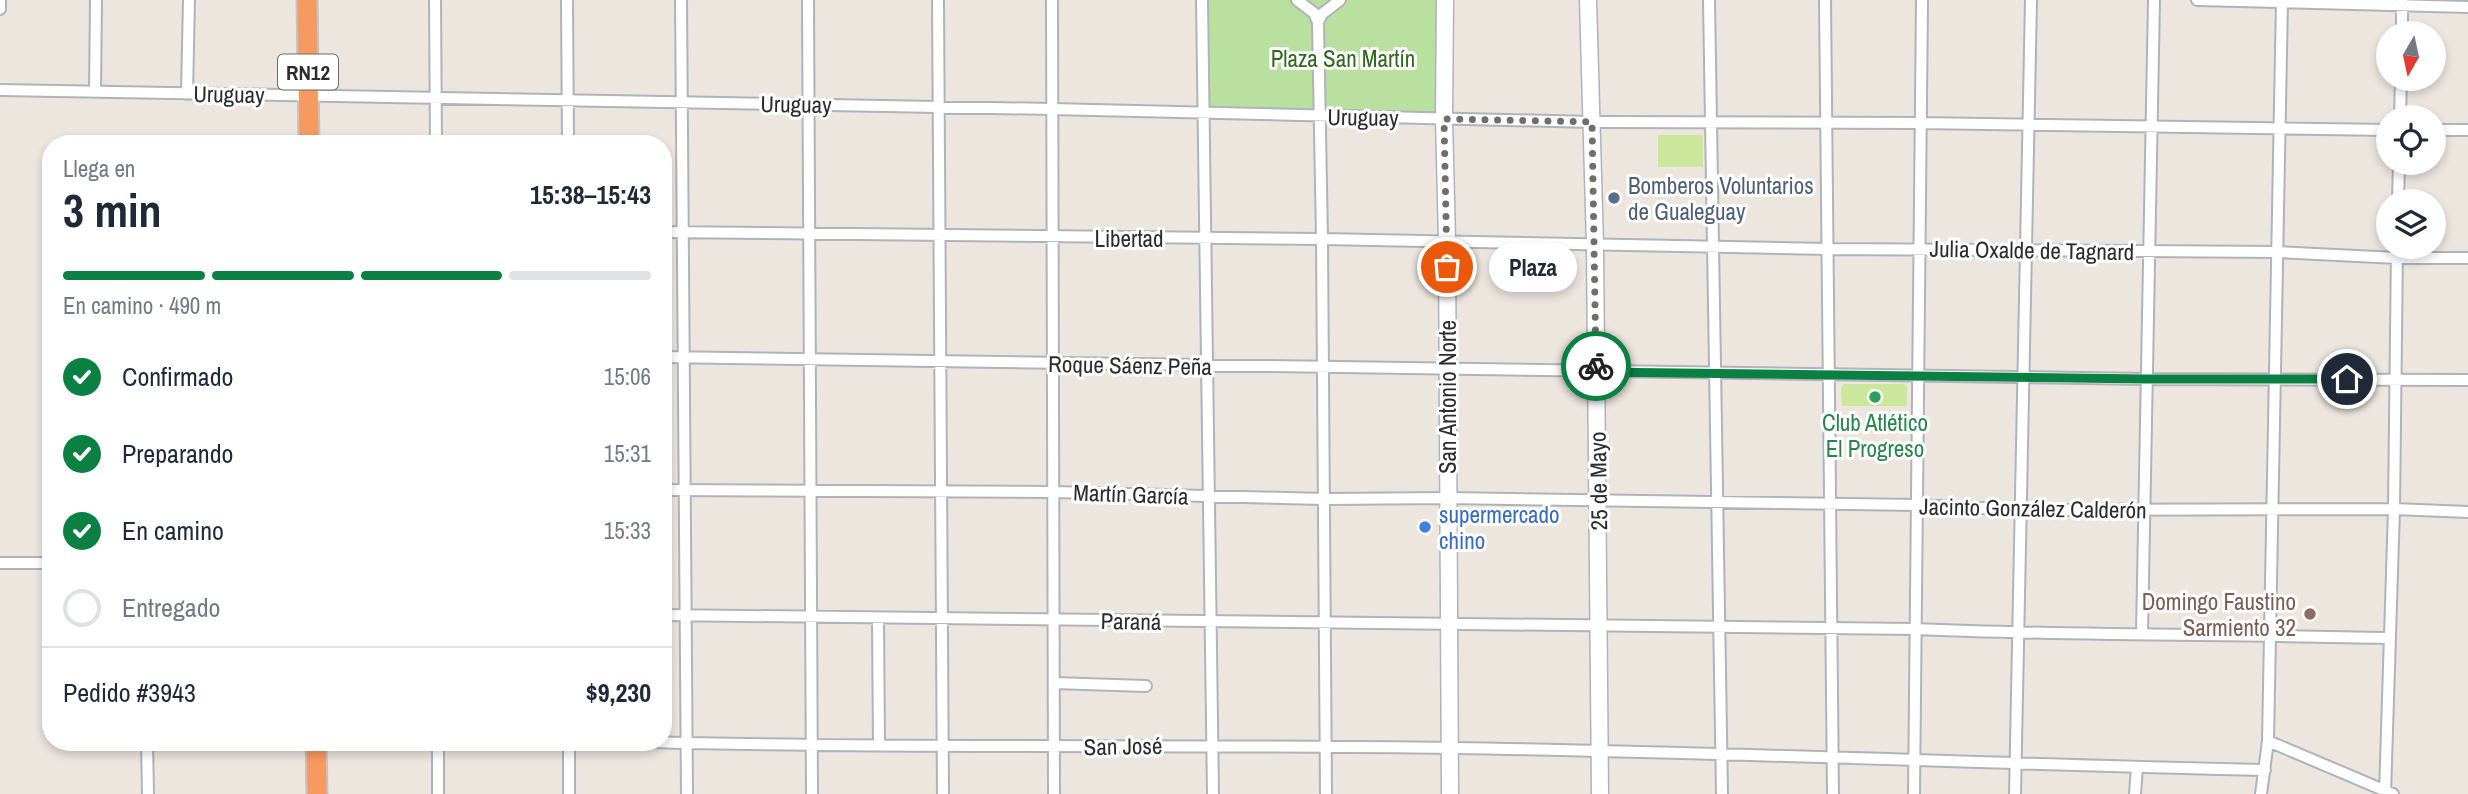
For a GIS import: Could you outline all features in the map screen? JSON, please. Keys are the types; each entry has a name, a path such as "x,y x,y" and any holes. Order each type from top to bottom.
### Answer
{"highway":[{"name":"RN12","path":"307,0 309,135"},
{"path":"316,751 317,794"}],"street":[{"path":"0,0 0,9"},
{"path":"94,92 96,0"},
{"path":"187,93 189,0"},
{"path":"435,0 436,135"},
{"path":"567,0 568,135"},
{"path":"681,0 687,794"},
{"path":"808,0 812,794"},
{"path":"938,0 943,794"},
{"path":"1052,0 1054,794"},
{"path":"1202,0 1213,794"},
{"path":"1297,0 1314,13 1318,22 1326,794"},
{"path":"1318,22 1322,14 1340,0"},
{"name":"San Antonio Norte","path":"1445,0 1450,794"},
{"name":"25 de Mayo","path":"1588,0 1599,501 1600,794"},
{"path":"1709,0 1722,794"},
{"path":"1825,0 1833,794"},
{"path":"1914,794 1922,0"},
{"path":"2015,794 2031,0"},
{"path":"2142,633 2154,0"},
{"path":"2197,0 2402,3 2468,7"},
{"path":"2261,794 2268,741 2282,2"},
{"path":"2402,3 2402,21"},
{"name":"Uruguay","path":"0,90 1052,108 1592,122 1921,123 2376,130"},
{"path":"2446,130 2468,130"},
{"name":"Libertad","path":"672,232 1322,239 1595,245"},
{"name":"Julia Oxalde de Tagnard","path":"1595,245 2150,253 2376,252"},
{"name":"Julia Oxalde de Tagnard","path":"2446,256 2468,258"},
{"path":"2268,741 2388,793 2397,259"},
{"name":"Roque Sáenz Peña","path":"672,357 2147,379 2468,380"},
{"name":"Martín García","path":"672,490 1053,492 1323,499 1599,501"},
{"name":"Jacinto González Calderón","path":"1599,501 1917,505 2021,510 2394,509 2468,512"},
{"path":"0,563 42,563"},
{"name":"Paraná","path":"672,615 1916,629 2389,638"},
{"path":"878,618 879,745"},
{"path":"1054,683 1146,685"},
{"name":"San José","path":"672,743 1450,748 2265,770"},
{"path":"147,751 148,794"},
{"path":"438,751 438,794"},
{"path":"569,751 569,794"},
{"path":"2135,794 2137,767"}],"green space":[{"name":"Plaza San Martín","path":"1202,0 1445,0 1444,119 1204,113"},
{"path":"1658,135 1703,135 1703,167 1658,167"},
{"name":"Club Atlético El Progreso","path":"1844,384 1904,384 1907,386 1907,406 1842,406 1841,388"}],"way so far":[{"path":"1447,267 1444,119 1592,122 1596,366"}],"place":[{"name":"Bomberos Voluntarios de Gualeguay","path":"1614,198"},
{"name":"Plaza","path":"1447,267"},
{"name":"Club Atlético El Progreso","path":"1875,397"},
{"name":"supermercado chino","path":"1425,527"},
{"name":"Domingo Faustino Sarmiento 32","path":"2310,614"}],"route":[{"path":"1596,366 1596,372 2347,379"}]}
